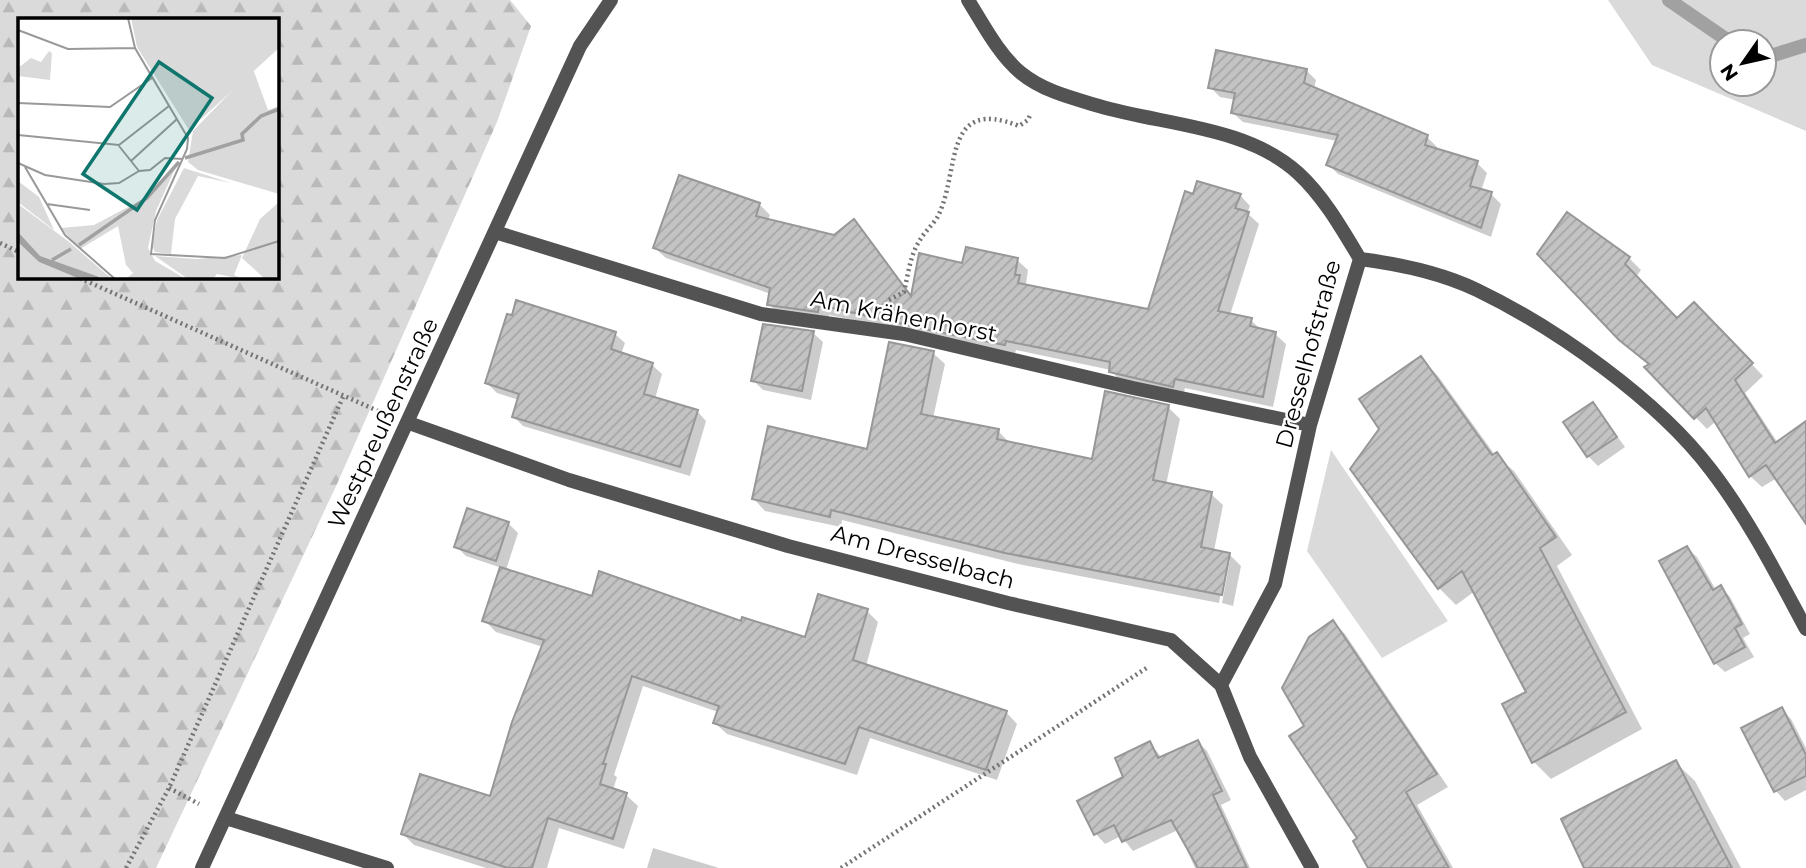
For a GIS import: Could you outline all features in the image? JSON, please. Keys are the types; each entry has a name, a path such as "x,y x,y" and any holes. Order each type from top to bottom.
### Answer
{"street":[{"name":"Westpreußenstraße","path":"202,868 409,423 580,46 611,0"},
{"name":"Dresselhofstraße","path":"968,0 994,41 1021,73 1054,92 1125,113 1222,135 1266,152 1297,172 1338,222 1360,259 1310,425 1275,584 1221,685"},
{"name":"Am Krähenhorst","path":"495,232 761,314 886,331 1310,425"},
{"path":"1360,259 1395,264 1476,289 1576,349 1640,396 1711,469 1769,561 1806,629"},
{"name":"Am Dresselbach","path":"409,423 569,480 788,546 1008,603 1171,640 1221,685 1250,757 1312,868"},
{"path":"226,818 387,868"}],"path":[{"path":"886,331 889,299 904,292 914,251 939,214 957,144 963,131 985,117 997,117 1019,126 1028,120"},
{"path":"0,243 18,252"},
{"path":"79,278 343,397 409,423"},
{"path":"126,868 169,788 343,397"},
{"path":"841,868 1142,671"}],"green space":[{"path":"0,0 510,0 531,26 497,122 337,484 156,868 0,868"},
{"path":"1608,0 1806,0 1806,131 1729,98 1778,98 1778,28 1708,28 1708,89 1652,65"},
{"path":"1331,450 1448,621 1382,658 1307,551"}],"building":[{"path":"1216,50 1307,69 1304,83 1428,135 1425,145 1478,161 1470,186 1492,192 1481,228 1326,165 1338,135 1231,113 1235,93 1208,88"},
{"path":"679,175 760,203 756,216 834,235 854,219 911,296 919,253 962,263 966,247 1018,258 1015,275 1020,275 1018,283 1148,309 1185,191 1193,194 1197,181 1241,194 1235,208 1249,212 1218,311 1252,318 1250,326 1276,332 1263,397 1175,379 1173,387 1109,372 1110,362 1006,341 1005,345 938,332 819,305 818,312 767,305 770,288 653,248"},
{"path":"1567,212 1630,257 1625,264 1677,318 1694,302 1753,363 1735,380 1775,443 1806,421 1806,524 1766,465 1749,477 1706,408 1694,419 1644,367 1649,364 1619,340 1537,254"},
{"path":"516,300 616,332 611,349 653,363 644,394 698,410 680,467 512,417 519,394 485,383 507,314 512,315"},
{"path":"763,324 814,331 802,391 751,381"},
{"path":"889,342 934,351 921,414 999,429 997,439 1092,459 1105,391 1169,405 1153,480 1212,492 1201,547 1230,553 1222,595 1005,553 831,510 830,517 752,499 768,426 867,449"},
{"path":"1421,356 1492,455 1497,452 1556,537 1540,548 1626,712 1532,763 1502,704 1526,692 1462,571 1438,589 1350,469 1379,429 1359,399"},
{"path":"1593,402 1617,437 1587,457 1563,422"},
{"path":"467,508 509,522 496,561 454,547"},
{"path":"1687,546 1713,590 1721,585 1742,624 1735,628 1745,647 1714,664 1659,561"},
{"path":"500,567 592,596 599,571 741,621 742,617 805,637 818,594 868,609 853,660 1007,711 986,770 859,727 845,764 713,723 719,706 632,676 603,764 606,764 600,784 627,793 613,839 548,818 532,868 508,868 401,834 420,774 490,796 512,722 544,640 482,621"},
{"path":"1333,620 1437,774 1406,792 1449,868 1368,868 1353,841 1357,838 1289,736 1304,726 1282,688 1309,637"},
{"path":"1782,707 1806,755 1806,776 1774,792 1741,728"},
{"path":"1198,740 1222,791 1213,795 1247,868 1198,868 1171,820 1122,842 1114,825 1094,835 1077,801 1123,777 1115,758 1150,741 1158,758"},
{"path":"1676,760 1732,868 1584,868 1561,819"}],"waterway":[{"path":"1669,0 1710,28"},
{"path":"1778,54 1806,45"}]}
